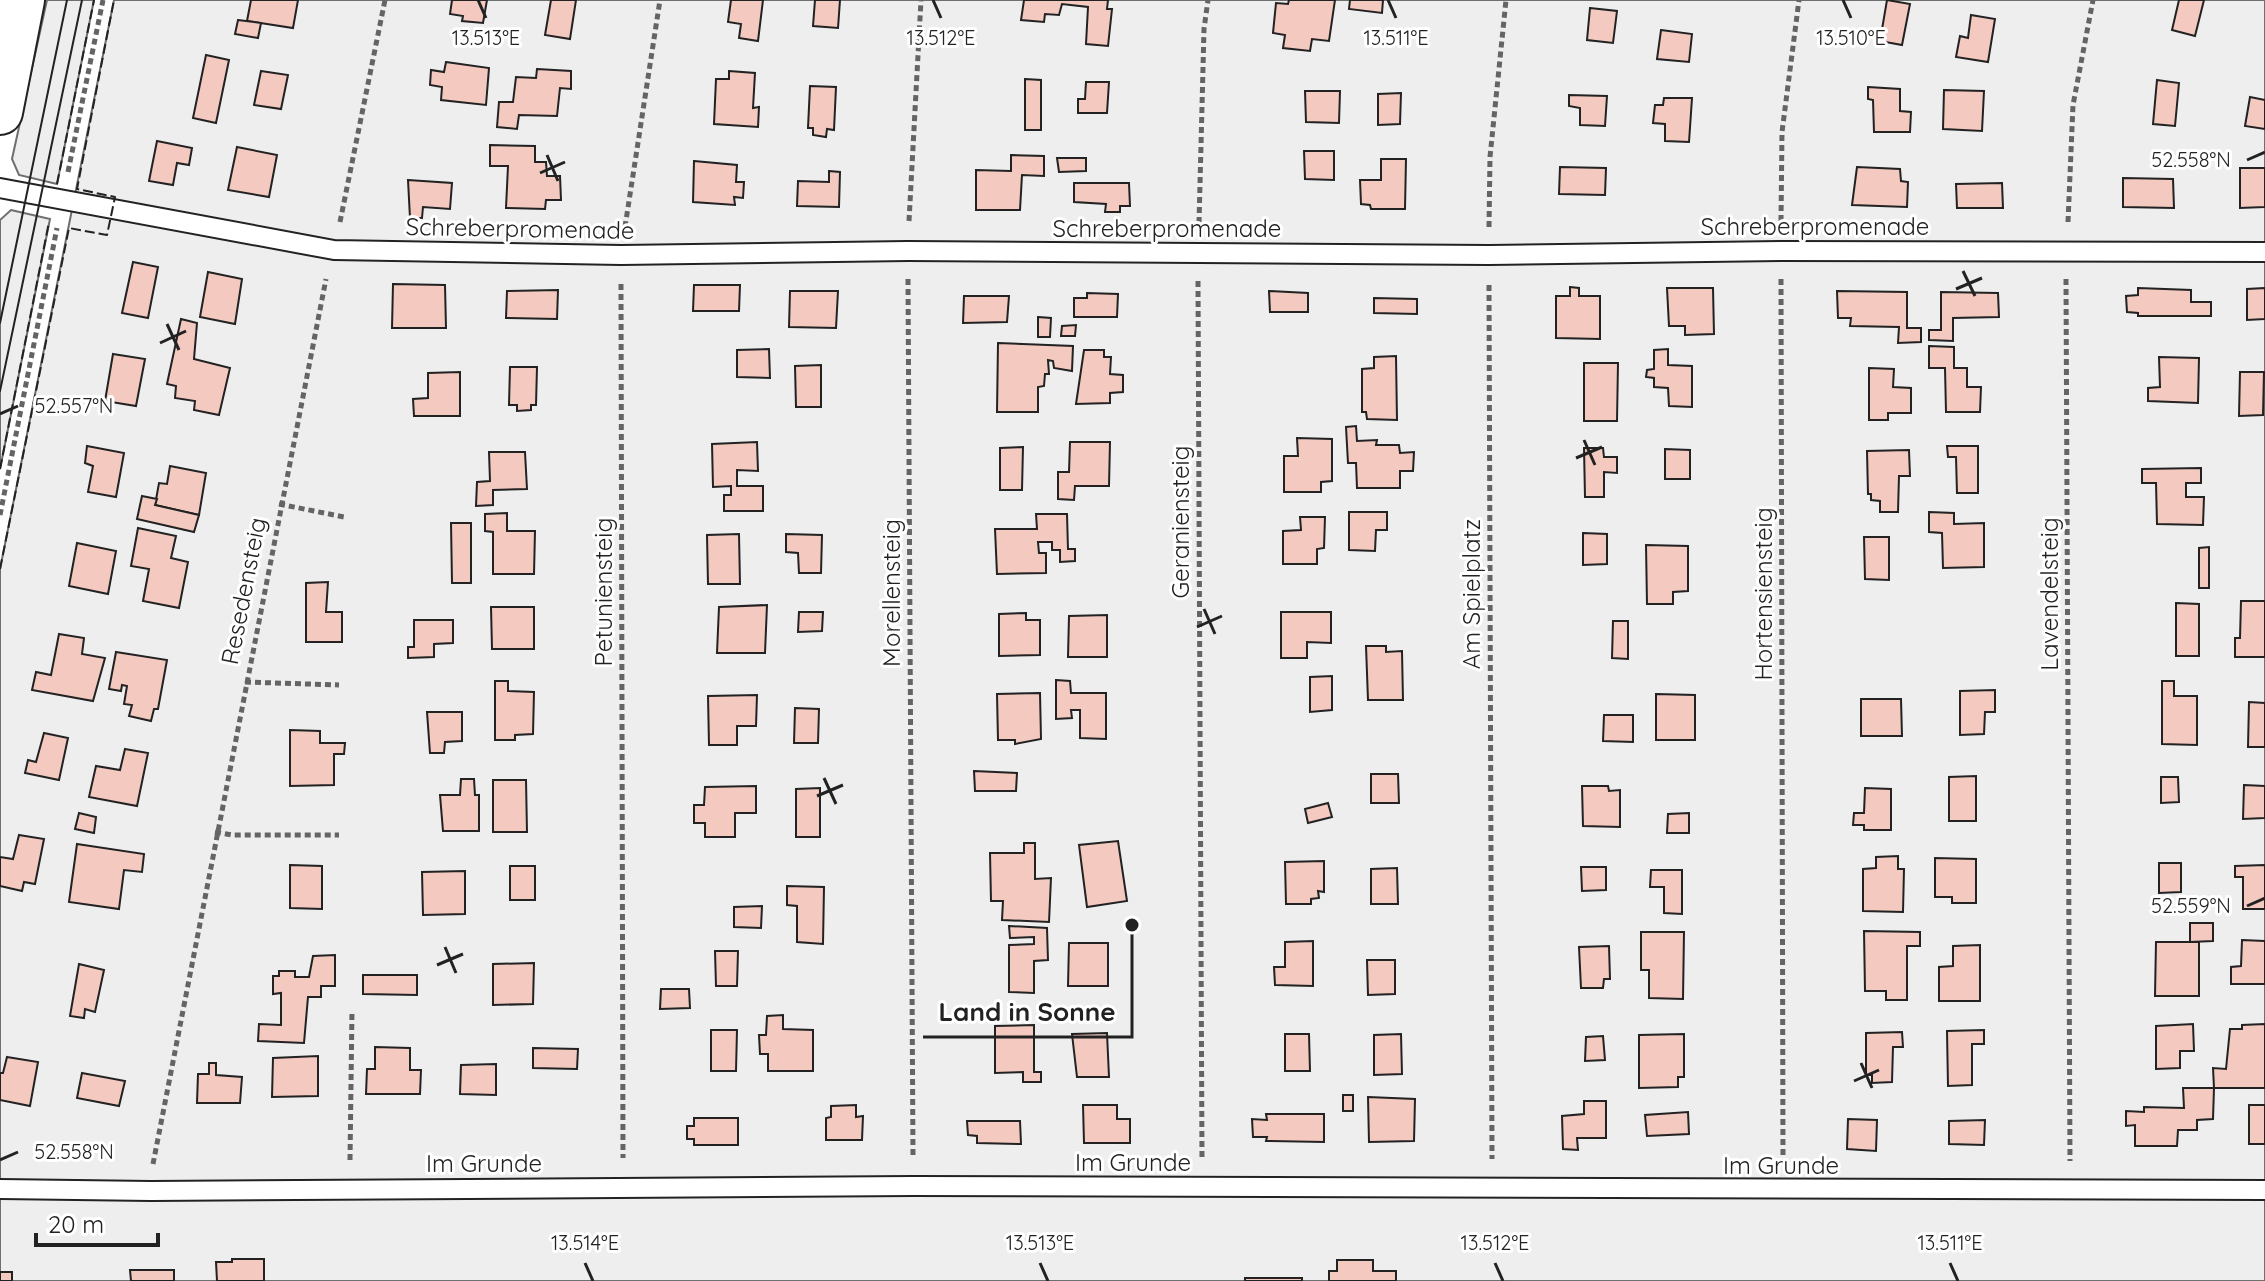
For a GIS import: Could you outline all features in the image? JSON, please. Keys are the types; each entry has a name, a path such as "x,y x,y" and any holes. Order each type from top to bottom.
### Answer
{"street":[{"path":"0,112 22,0"}],"lane":[{"name":"Schreberpromenade","path":"0,188 334,250 621,255 908,251 1489,255 1781,251 2265,252"},
{"name":"Im Grunde","path":"0,1189 151,1191 913,1186 2265,1190"}],"path":[{"path":"0,515 68,201 103,0"},
{"name":"Resedensteig","path":"151,1191 153,1164 215,832 318,301 334,250 385,0"},
{"name":"Petuniensteig","path":"623,1187 621,255 660,0"},
{"name":"Morellensteig","path":"913,1186 908,251 913,94 921,0"},
{"name":"Geraniensteig","path":"1202,1188 1198,254 1204,29 1208,0"},
{"name":"Am Spielplatz","path":"1492,1188 1490,157 1506,0"},
{"name":"Hortensiensteig","path":"1783,1190 1782,132 1799,0"},
{"name":"Lavendelsteig","path":"2070,1190 2066,251 2073,105 2093,0"},
{"path":"279,504 344,517"},
{"path":"245,682 339,685"},
{"path":"215,832 232,835 339,835"},
{"path":"349,1189 352,1010"}],"shaded area":[{"path":"47,0 94,0 57,184 19,175 12,159"},
{"path":"114,0 2265,0 2265,1281 0,1281 0,569"},
{"path":"11,210 50,219 0,469 0,220"}],"building":[{"path":"251,0 298,0 293,28 247,21"},
{"path":"452,0 487,0 483,23 462,21 463,16 450,14"},
{"path":"551,0 576,0 570,39 545,35"},
{"path":"731,0 763,0 758,41 739,38 741,24 728,22"},
{"path":"815,0 840,0 838,28 813,26"},
{"path":"1024,0 1108,0 1107,9 1112,9 1108,46 1086,44 1088,7 1062,4 1059,15 1045,14 1044,22 1021,20"},
{"path":"1289,0 1335,0 1329,41 1312,39 1310,51 1283,48 1285,35 1273,33 1276,3 1288,4"},
{"path":"1350,0 1383,0 1382,13 1349,9"},
{"path":"1887,0 1910,4 1902,45 1880,41"},
{"path":"2179,0 2204,0 2195,36 2172,30"},
{"path":"1590,8 1617,11 1613,43 1587,40"},
{"path":"1971,15 1995,19 1988,62 1956,57 1960,36 1968,38"},
{"path":"238,20 261,23 258,38 235,34"},
{"path":"1661,30 1692,34 1689,62 1657,59"},
{"path":"206,55 229,60 216,123 193,118"},
{"path":"446,62 489,68 486,105 441,100 442,87 430,85 431,70 444,72"},
{"path":"537,69 571,71 571,89 560,88 557,116 519,115 517,129 497,127 499,102 513,102 516,77 536,78"},
{"path":"261,71 288,75 281,109 254,105"},
{"path":"729,71 755,73 753,108 759,107 758,127 714,124 716,79 729,79"},
{"path":"1025,79 1041,80 1041,130 1025,130"},
{"path":"2157,80 2179,83 2175,126 2153,124"},
{"path":"1086,82 1109,82 1107,113 1078,113 1078,99 1085,99"},
{"path":"810,86 836,87 834,130 827,129 826,137 813,135 813,128 808,128"},
{"path":"1868,87 1900,89 1900,111 1911,112 1910,132 1874,132 1873,100 1868,99"},
{"path":"1944,90 1984,91 1982,131 1943,129"},
{"path":"1305,91 1340,91 1339,123 1306,122"},
{"path":"1401,93 1400,124 1378,125 1378,94"},
{"path":"1569,95 1607,96 1605,126 1580,125 1580,108 1569,106"},
{"path":"2250,97 2265,100 2265,129 2245,126"},
{"path":"1664,98 1692,98 1689,142 1665,141 1665,124 1653,123 1655,105 1663,105"},
{"path":"157,141 192,148 189,165 177,163 173,185 149,181"},
{"path":"490,145 535,146 535,162 546,162 547,176 560,176 561,200 546,200 545,209 506,208 508,166 490,166"},
{"path":"237,147 277,155 269,197 228,190"},
{"path":"1304,151 1334,151 1334,180 1305,179"},
{"path":"1011,155 1044,156 1044,176 1022,175 1020,210 976,210 976,170 1011,171"},
{"path":"1057,158 1086,158 1086,171 1059,172"},
{"path":"1381,159 1406,159 1405,209 1371,209 1370,205 1361,204 1360,180 1381,180"},
{"path":"694,161 737,165 736,182 744,182 743,198 734,197 735,205 693,202"},
{"path":"1560,167 1606,168 1605,195 1559,194"},
{"path":"1857,167 1900,169 1901,181 1908,182 1907,207 1852,205"},
{"path":"2240,168 2265,168 2265,207 2240,208"},
{"path":"829,171 840,172 839,207 797,206 798,181 829,182"},
{"path":"2123,178 2173,179 2174,208 2123,207"},
{"path":"408,180 452,183 450,209 423,207 422,218 410,218"},
{"path":"1074,183 1129,183 1130,206 1120,206 1120,212 1105,212 1106,204 1074,202"},
{"path":"2002,183 2003,208 1957,208 1956,184"},
{"path":"133,262 158,267 148,318 122,313"},
{"path":"208,272 242,279 235,324 200,317"},
{"path":"393,284 445,285 446,328 392,328"},
{"path":"694,285 740,285 739,311 693,311"},
{"path":"1570,287 1579,288 1579,296 1600,296 1600,339 1556,338 1556,296 1570,296"},
{"path":"1667,288 1713,288 1714,334 1685,335 1685,326 1669,326"},
{"path":"2138,288 2191,290 2191,302 2211,302 2211,316 2138,316 2138,313 2127,312 2126,296 2138,295"},
{"path":"2265,288 2265,319 2247,320 2247,289"},
{"path":"558,290 557,319 506,318 507,291"},
{"path":"790,291 838,291 836,328 789,327"},
{"path":"1269,291 1308,293 1308,312 1270,312"},
{"path":"1837,291 1907,292 1907,328 1921,328 1921,342 1898,343 1899,327 1850,326 1851,318 1838,318"},
{"path":"1941,292 1998,293 1999,317 1953,318 1953,341 1929,340 1929,330 1941,330"},
{"path":"1087,293 1118,294 1117,317 1074,317 1074,298 1087,298"},
{"path":"964,296 1009,296 1007,322 963,323"},
{"path":"1374,298 1417,299 1417,314 1374,313"},
{"path":"1038,317 1051,318 1050,337 1038,337"},
{"path":"181,319 197,323 194,359 230,368 219,415 194,410 195,401 175,398 176,386 167,384"},
{"path":"1076,325 1075,336 1061,336 1062,326"},
{"path":"998,343 1073,346 1072,371 1054,368 1053,361 1048,360 1049,374 1045,374 1044,386 1038,387 1038,412 997,412"},
{"path":"1929,346 1954,347 1954,368 1967,368 1967,387 1981,387 1980,412 1946,412 1945,368 1929,368"},
{"path":"769,349 770,378 737,377 737,350"},
{"path":"1668,349 1668,365 1692,366 1692,407 1669,406 1668,388 1654,387 1654,378 1646,377 1647,370 1654,369 1654,350"},
{"path":"1084,350 1104,350 1104,357 1111,357 1110,374 1123,375 1123,392 1110,393 1110,403 1076,404"},
{"path":"113,354 145,359 136,406 105,401"},
{"path":"1396,356 1397,420 1367,419 1366,412 1362,412 1362,369 1374,368 1374,357"},
{"path":"2159,357 2199,358 2198,403 2148,401 2148,388 2160,387"},
{"path":"1584,363 1618,363 1617,421 1584,421"},
{"path":"821,365 821,407 796,407 795,366"},
{"path":"510,367 537,367 536,405 531,405 531,410 517,411 517,405 509,405"},
{"path":"1869,368 1894,369 1893,387 1911,388 1911,413 1888,413 1888,420 1869,420"},
{"path":"460,372 460,416 414,416 413,399 428,398 428,373"},
{"path":"2240,372 2264,372 2263,415 2239,416"},
{"path":"1356,426 1357,441 1377,440 1376,445 1399,445 1400,453 1414,452 1413,471 1400,471 1400,488 1357,488 1356,463 1348,463 1346,427"},
{"path":"1297,438 1332,439 1332,481 1321,482 1321,492 1284,492 1284,456 1298,456"},
{"path":"757,442 758,471 737,470 737,486 763,486 763,511 724,511 724,495 731,495 731,486 713,487 712,444"},
{"path":"1070,442 1110,442 1109,486 1075,486 1074,500 1058,499 1058,472 1069,472"},
{"path":"87,446 124,453 116,497 88,492 93,466 85,463"},
{"path":"1947,446 1978,446 1978,493 1957,493 1956,457 1948,457"},
{"path":"1023,447 1022,490 1000,490 1000,448"},
{"path":"1584,448 1603,448 1604,457 1617,457 1617,473 1604,472 1604,497 1585,497"},
{"path":"1665,449 1690,450 1690,479 1665,479"},
{"path":"1909,450 1910,476 1899,476 1898,512 1880,512 1880,501 1871,500 1871,494 1868,494 1867,451"},
{"path":"489,452 525,452 527,489 493,490 493,505 476,506 477,482 490,481"},
{"path":"170,466 206,473 199,515 155,505 159,483 167,484"},
{"path":"2201,468 2201,483 2186,483 2186,497 2204,497 2203,525 2157,524 2156,483 2142,483 2142,469"},
{"path":"142,496 157,499 155,505 199,515 194,532 137,519"},
{"path":"1349,512 1387,512 1387,530 1376,530 1375,551 1349,550"},
{"path":"1929,512 1954,513 1954,524 1984,523 1984,567 1943,568 1942,533 1929,532"},
{"path":"507,513 507,531 535,531 534,574 493,574 493,532 485,531 485,514"},
{"path":"1036,514 1067,514 1068,549 1075,549 1075,561 1060,562 1060,550 1052,550 1052,542 1038,542 1039,553 1046,553 1046,573 997,574 995,529 1037,529"},
{"path":"1300,517 1325,517 1324,548 1317,549 1317,564 1283,564 1283,531 1301,530"},
{"path":"451,523 471,523 471,583 452,583"},
{"path":"138,528 176,536 171,558 188,562 179,608 143,601 149,569 131,566"},
{"path":"1583,533 1607,534 1607,564 1583,565"},
{"path":"739,534 740,584 708,584 707,535"},
{"path":"786,534 822,535 821,573 799,573 798,553 786,552"},
{"path":"1864,537 1889,537 1889,580 1865,579"},
{"path":"77,543 116,551 108,594 69,586"},
{"path":"1646,545 1688,546 1688,591 1673,592 1673,604 1647,604"},
{"path":"2209,547 2209,588 2199,588 2199,548"},
{"path":"328,582 326,612 342,612 342,642 306,642 306,583"},
{"path":"2241,601 2265,601 2265,657 2235,657 2235,638 2240,638"},
{"path":"2176,603 2199,604 2199,656 2176,656"},
{"path":"767,605 765,653 717,653 719,607"},
{"path":"491,607 534,607 534,649 492,649"},
{"path":"799,612 823,612 822,631 798,632"},
{"path":"1281,612 1331,612 1331,643 1307,642 1307,658 1281,658"},
{"path":"1026,613 1026,620 1040,620 1040,655 999,656 999,614"},
{"path":"1107,615 1107,657 1068,657 1069,616"},
{"path":"414,620 453,620 453,643 434,644 434,657 408,658 408,647 414,647"},
{"path":"1613,621 1628,621 1628,659 1612,658"},
{"path":"59,634 84,638 82,654 105,658 93,701 32,690 36,672 51,675"},
{"path":"1366,646 1386,646 1386,652 1402,651 1403,700 1368,700"},
{"path":"116,652 167,660 158,709 154,709 151,721 129,716 132,705 124,704 127,686 122,685 121,691 109,689"},
{"path":"1332,676 1332,710 1310,712 1310,677"},
{"path":"1056,680 1070,681 1071,693 1106,693 1106,739 1080,738 1080,710 1071,710 1072,718 1056,719"},
{"path":"495,681 508,681 508,691 534,692 533,734 515,735 515,740 495,740"},
{"path":"2162,681 2174,681 2174,696 2197,696 2197,745 2162,744"},
{"path":"1995,690 1995,712 1985,712 1984,734 1960,735 1960,691"},
{"path":"1040,693 1041,739 1015,744 1015,740 998,740 997,694"},
{"path":"1656,694 1695,695 1695,740 1656,740"},
{"path":"757,695 756,726 737,726 737,745 709,745 708,696"},
{"path":"1861,699 1901,699 1902,736 1861,736"},
{"path":"2249,702 2265,703 2265,747 2248,747"},
{"path":"795,708 819,709 818,743 794,743"},
{"path":"427,712 462,712 462,741 445,742 444,753 430,753"},
{"path":"1604,715 1633,715 1633,742 1603,741"},
{"path":"290,730 320,731 320,743 345,743 344,754 334,754 334,785 290,786"},
{"path":"44,733 68,738 59,780 25,773 28,760 36,762"},
{"path":"125,749 148,753 137,806 89,797 96,766 120,770"},
{"path":"974,771 1017,773 1016,791 975,791"},
{"path":"1371,774 1398,774 1399,803 1371,803"},
{"path":"1976,776 1976,821 1949,821 1949,777"},
{"path":"2161,777 2178,777 2179,802 2161,803"},
{"path":"461,779 474,779 475,795 479,795 479,831 443,831 440,795 460,795"},
{"path":"493,780 526,780 527,832 493,832"},
{"path":"2244,785 2265,786 2265,818 2243,819"},
{"path":"756,786 756,813 735,813 735,837 705,837 705,823 694,823 694,805 704,805 705,787"},
{"path":"1582,786 1608,786 1609,791 1620,790 1620,827 1583,826"},
{"path":"820,788 820,837 796,837 796,789"},
{"path":"1865,788 1891,789 1891,830 1864,830 1864,825 1853,825 1854,813 1864,813"},
{"path":"1328,803 1332,817 1308,823 1305,809"},
{"path":"79,813 96,817 94,833 75,829"},
{"path":"1689,813 1689,833 1667,833 1668,814"},
{"path":"19,835 44,839 35,884 24,882 22,891 0,886 0,857 13,859"},
{"path":"1118,841 1127,901 1087,907 1079,845"},
{"path":"1024,843 1035,843 1035,879 1051,878 1049,922 1002,920 1003,901 991,901 990,853 1024,853"},
{"path":"77,844 144,854 142,872 124,870 119,909 69,902"},
{"path":"1898,856 1898,869 1904,869 1903,912 1863,911 1863,869 1876,868 1876,857"},
{"path":"1935,858 1976,859 1976,903 1952,903 1952,897 1935,897"},
{"path":"1324,861 1324,892 1318,891 1319,898 1311,899 1311,904 1286,904 1285,862"},
{"path":"2159,863 2181,863 2181,892 2159,893"},
{"path":"290,865 322,866 322,909 290,908"},
{"path":"2265,865 2265,909 2243,909 2243,877 2235,877 2235,866"},
{"path":"510,866 535,866 535,900 510,900"},
{"path":"1581,867 1606,867 1606,890 1582,891"},
{"path":"1397,868 1398,904 1371,904 1371,869"},
{"path":"1651,870 1682,870 1682,914 1664,913 1664,887 1650,887"},
{"path":"465,871 465,914 423,915 422,872"},
{"path":"787,886 824,887 823,944 797,942 797,906 787,905"},
{"path":"762,906 761,928 734,927 734,907"},
{"path":"2190,923 2213,923 2213,941 2190,942"},
{"path":"1009,926 1047,928 1048,960 1034,961 1034,993 1009,992 1009,945 1034,944 1034,937 1010,938"},
{"path":"1864,931 1920,932 1920,946 1907,946 1907,1000 1886,1000 1886,991 1865,991"},
{"path":"1641,932 1684,932 1683,999 1649,998 1649,970 1641,970"},
{"path":"2242,940 2265,941 2265,984 2231,984 2231,967 2241,966"},
{"path":"1313,941 1313,986 1275,985 1274,967 1285,967 1285,942"},
{"path":"2156,942 2199,942 2199,996 2155,996"},
{"path":"1069,943 1108,943 1108,986 1068,986"},
{"path":"1980,945 1980,1001 1939,1001 1939,967 1953,966 1953,946"},
{"path":"1609,946 1610,979 1604,979 1603,988 1581,988 1579,947"},
{"path":"715,951 738,951 737,986 716,986"},
{"path":"335,955 335,986 321,986 321,997 308,997 304,1043 258,1041 259,1024 281,1025 281,993 273,994 273,976 279,976 279,971 295,971 295,977 309,977 313,956"},
{"path":"1367,960 1395,960 1395,994 1368,995"},
{"path":"534,963 533,1004 493,1005 493,964"},
{"path":"79,964 104,970 95,1012 85,1009 84,1018 70,1016"},
{"path":"363,975 417,975 417,995 363,994"},
{"path":"661,989 689,989 690,1008 660,1009"},
{"path":"783,1015 783,1029 813,1030 813,1071 768,1071 768,1054 760,1054 759,1035 766,1035 767,1016"},
{"path":"2193,1024 2194,1051 2180,1051 2180,1068 2156,1069 2156,1026"},
{"path":"2265,1024 2265,1088 2214,1088 2213,1068 2226,1069 2230,1029"},
{"path":"1034,1025 1034,1072 1041,1072 1041,1082 1023,1082 1023,1072 995,1073 995,1026"},
{"path":"711,1030 737,1030 736,1071 711,1071"},
{"path":"1984,1030 1984,1044 1972,1044 1972,1085 1948,1086 1947,1031"},
{"path":"1902,1032 1903,1047 1893,1047 1892,1082 1872,1083 1872,1075 1866,1075 1866,1033"},
{"path":"1107,1033 1109,1077 1077,1077 1072,1034"},
{"path":"1285,1034 1309,1034 1310,1071 1285,1071"},
{"path":"1401,1034 1402,1074 1374,1075 1374,1035"},
{"path":"1684,1034 1684,1077 1678,1077 1678,1087 1639,1088 1639,1035"},
{"path":"1603,1036 1605,1060 1585,1061 1586,1037"},
{"path":"375,1047 410,1048 410,1070 421,1070 420,1094 366,1094 367,1069 375,1069"},
{"path":"533,1048 578,1049 577,1069 533,1068"},
{"path":"318,1056 318,1096 272,1097 273,1058"},
{"path":"7,1057 38,1062 30,1106 0,1100 0,1073 3,1073"},
{"path":"209,1063 216,1063 216,1075 242,1077 240,1103 197,1103 198,1074 209,1074"},
{"path":"496,1064 496,1095 460,1094 461,1065"},
{"path":"82,1073 125,1081 119,1106 77,1098"},
{"path":"2183,1088 2214,1088 2213,1119 2197,1120 2197,1130 2178,1130 2177,1146 2135,1146 2135,1125 2126,1126 2126,1111 2144,1112 2144,1107 2184,1108"},
{"path":"1343,1095 1353,1095 1353,1111 1343,1111"},
{"path":"1368,1097 1415,1099 1414,1141 1369,1142"},
{"path":"1584,1101 1606,1101 1606,1138 1577,1138 1578,1150 1563,1149 1562,1116 1584,1114"},
{"path":"856,1105 856,1117 863,1116 862,1140 826,1140 826,1118 831,1117 831,1106"},
{"path":"1083,1105 1117,1105 1117,1119 1130,1119 1130,1143 1084,1143"},
{"path":"2249,1105 2265,1105 2265,1144 2249,1144"},
{"path":"1688,1112 1689,1134 1647,1136 1645,1115"},
{"path":"1266,1114 1324,1114 1324,1142 1266,1141 1267,1137 1253,1137 1252,1119 1267,1120"},
{"path":"694,1118 738,1118 738,1145 694,1145 694,1139 687,1139 687,1126 694,1126"},
{"path":"1848,1119 1877,1120 1876,1151 1847,1149"},
{"path":"1985,1120 1984,1145 1949,1144 1949,1121"},
{"path":"967,1121 1020,1121 1021,1144 977,1143 977,1136 968,1135"},
{"path":"232,1259 264,1259 264,1281 217,1281 216,1262 232,1262"},
{"path":"1337,1260 1373,1260 1373,1271 1396,1271 1396,1281 1329,1281 1329,1271 1337,1271"},
{"path":"130,1270 174,1270 174,1281 131,1281"},
{"path":"0,1272 12,1272 12,1281 0,1281"},
{"path":"1245,1278 1302,1278 1302,1281 1245,1281"}],"tram line":[{"path":"0,323 67,0"},
{"path":"0,391 82,0"}],"fence":[{"path":"57,184 94,0"},
{"path":"0,569 69,228 107,235 115,197 77,189 114,0"},
{"path":"0,469 49,222"}],"place":[{"name":"Land in Sonne","path":"1132,925"}]}
